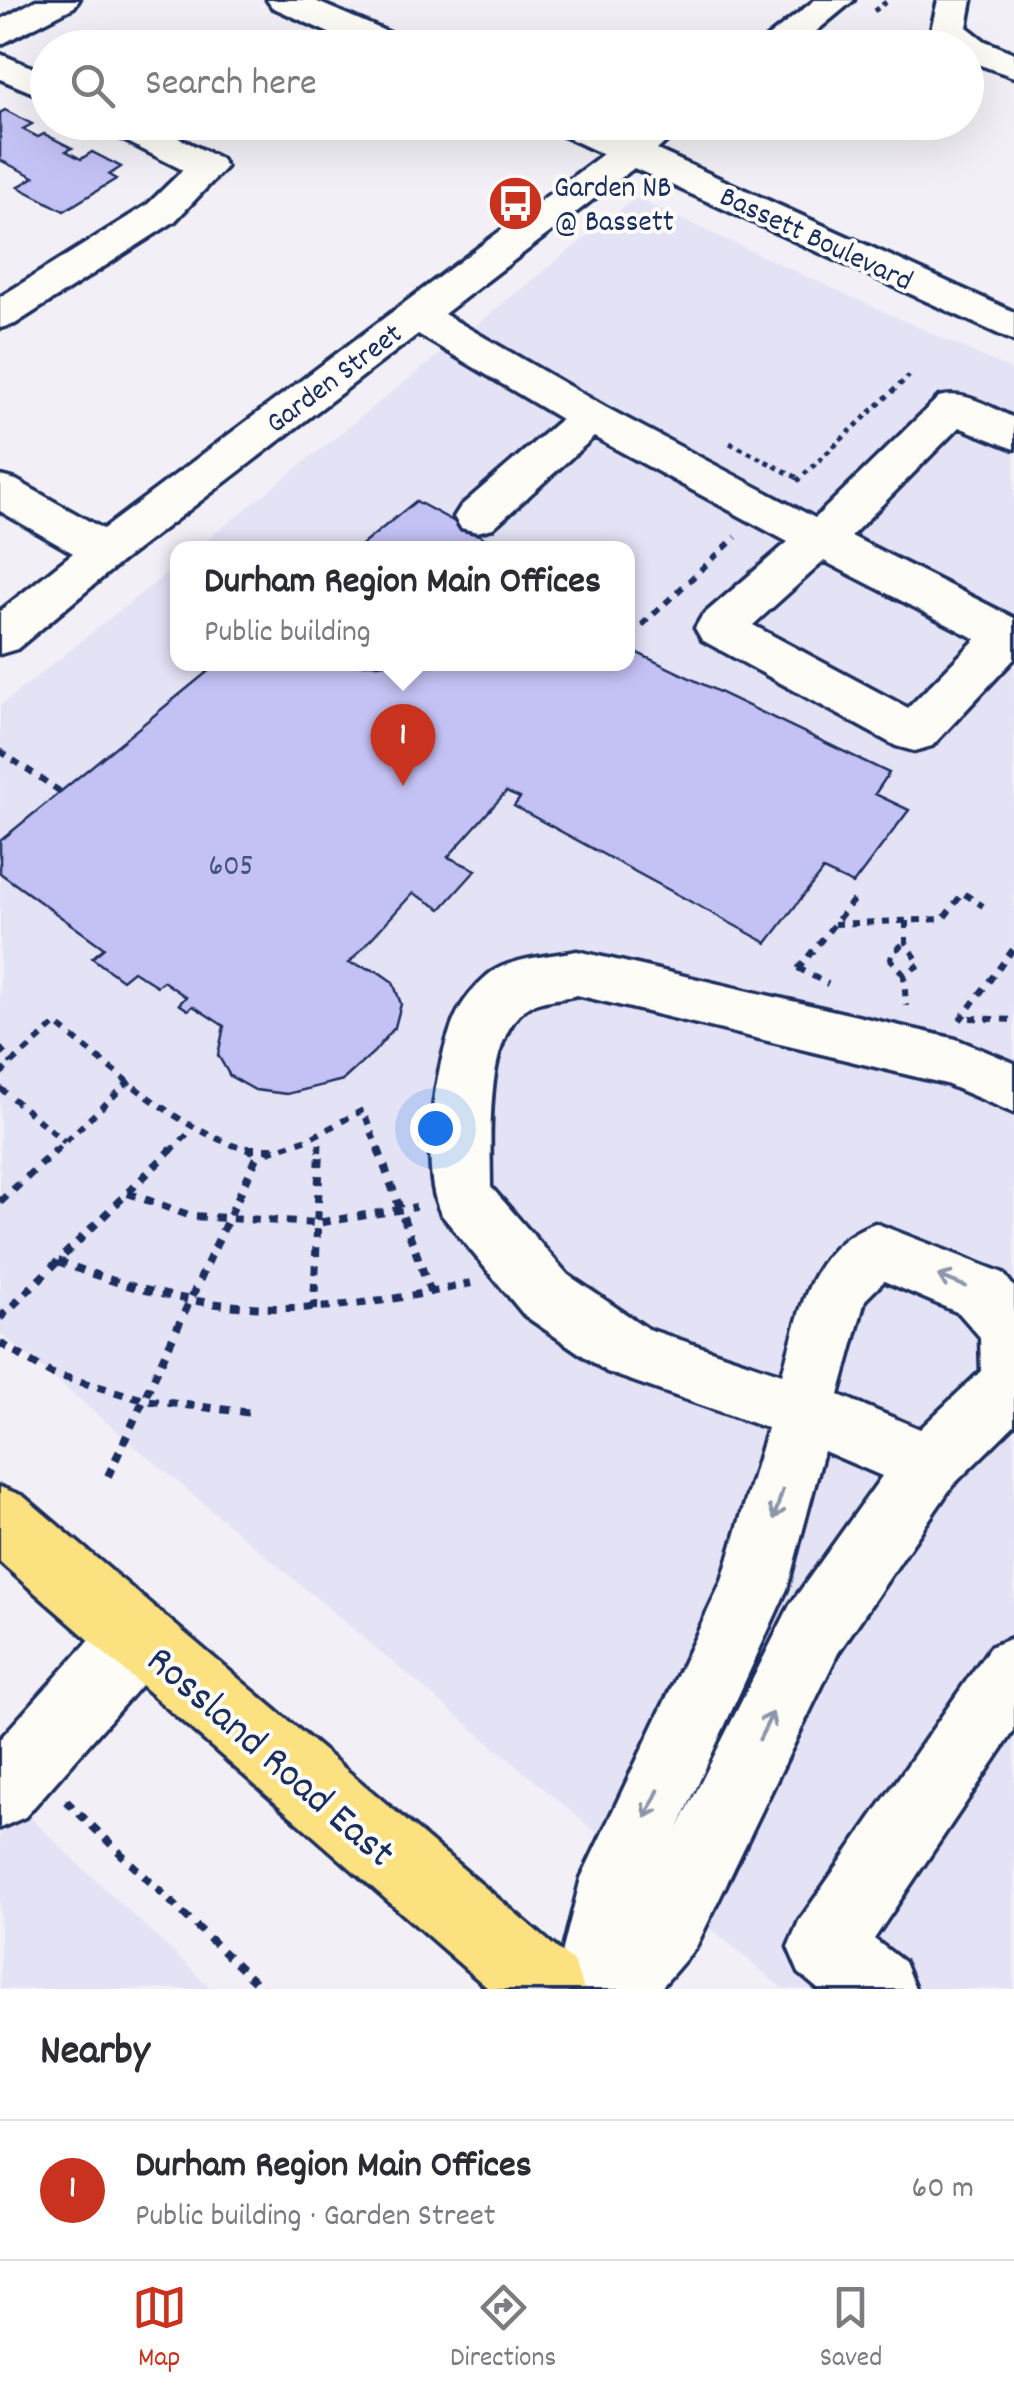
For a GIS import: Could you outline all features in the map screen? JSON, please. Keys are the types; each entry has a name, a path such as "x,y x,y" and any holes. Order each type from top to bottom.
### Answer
{"main road":[{"name":"Rossland Road East","path":"0,1519 546,1989"}],"street":[{"path":"0,34 62,0"},
{"path":"284,0 352,30"},
{"path":"796,30 836,0"},
{"path":"950,30 955,0"},
{"path":"984,54 1014,66"},
{"path":"0,64 30,79"},
{"path":"0,314 162,213 207,167 153,140"},
{"name":"Bassett Boulevard","path":"604,140 1014,328"},
{"name":"Garden Street","path":"0,637 106,551 646,140"},
{"path":"415,315 590,416 820,539 1011,636 914,733 719,628 820,539 954,407 1014,434"},
{"path":"477,517 590,416"},
{"path":"0,491 106,551"},
{"path":"928,1464 806,1412 629,1352 546,1295 462,1196 462,1104 481,1021 510,988 577,974 920,1035 956,1063 1014,1089"},
{"path":"590,1989 617,1878 753,1588 806,1412 839,1284 875,1250 982,1293 1010,1328 1013,1384 928,1464 814,1628 670,1921 611,1989"},
{"path":"13,1778 138,1637"},
{"path":"876,1989 825,1947 1014,1670"}],"path":[{"path":"1,754 61,792"},
{"path":"834,924 943,919 963,893 983,906"},
{"path":"788,982 856,897"},
{"path":"904,975 920,964 906,943 906,921"},
{"path":"906,943 890,959 904,975 920,1035 1014,948"},
{"path":"0,1074 56,1024 193,1130 258,1153 320,1136 363,1110 431,1294"},
{"path":"0,1048 12,1063"},
{"path":"0,1202 131,1080"},
{"path":"0,1088 65,1142"},
{"path":"0,1318 193,1130"},
{"path":"314,1310 320,1136"},
{"path":"108,1476 258,1153"},
{"path":"128,1194 191,1216 317,1224 462,1196"},
{"path":"58,1260 113,1285 188,1304 314,1310 402,1301 526,1270"},
{"path":"0,1343 50,1373 144,1400 253,1412"},
{"path":"13,1778 262,1989"}],"shaded area":[{"path":"635,198 1014,371 1014,1989 783,1989 0,1333 0,706 170,570 170,671 635,671 635,541 206,541"},
{"path":"0,1788 69,1855 212,1989 0,1989"}],"building":[{"path":"5,110 30,123 23,129 30,133 30,140 56,140 72,148 66,151 81,159 92,152 121,167 109,175 116,179 64,211 18,187 34,177 0,160 0,113"},
{"path":"416,501 490,541 367,541"},
{"path":"635,652 889,773 875,794 909,810 853,884 823,870 767,943 514,806 520,798 506,792 448,857 476,870 441,909 413,893 349,963 377,971 393,982 401,1004 395,1027 343,1080 287,1094 255,1090 230,1076 218,1055 224,1026 193,1006 188,1010 179,1004 186,997 163,981 157,986 133,971 122,980 92,958 104,948 0,873 0,841 208,671 635,671"}],"place":[{"name":"Garden NB @ Bassett","path":"515,203"},
{"name":"Durham Region Main Offices","path":"403,786"}]}
